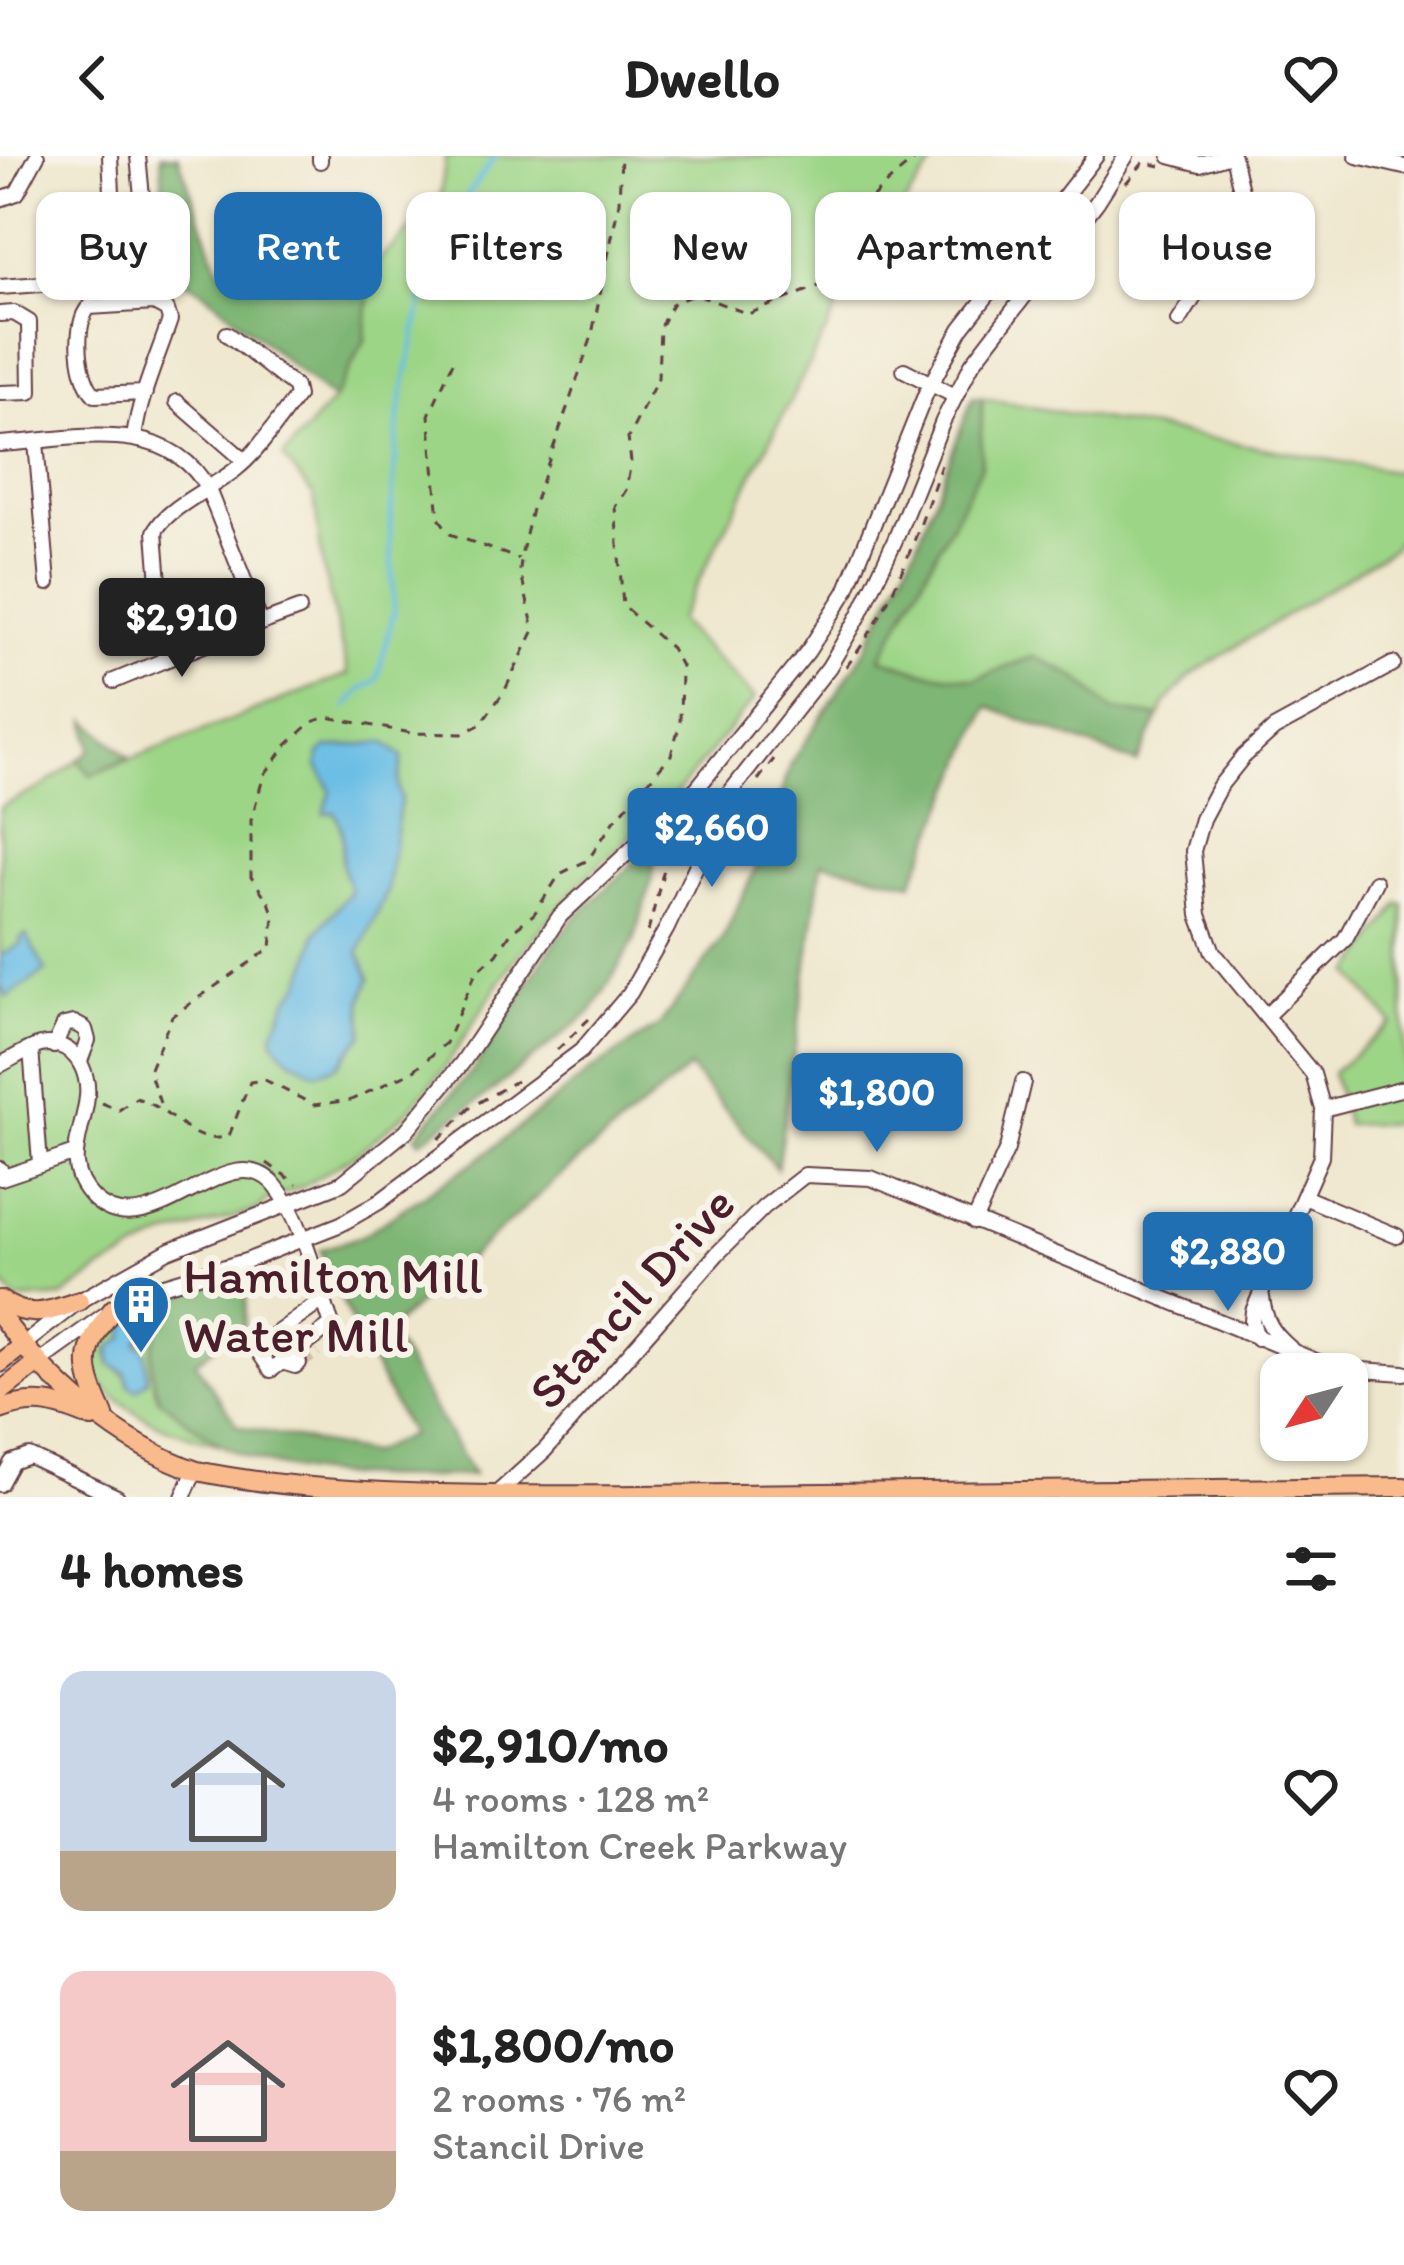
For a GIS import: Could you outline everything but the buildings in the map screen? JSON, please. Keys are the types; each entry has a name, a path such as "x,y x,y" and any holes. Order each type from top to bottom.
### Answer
{"main road":[{"path":"0,1300 16,1311 38,1315 79,1301"},
{"path":"109,1425 85,1361 93,1335 113,1309"},
{"path":"0,1315 39,1362 109,1425"},
{"path":"0,1363 23,1345"},
{"path":"0,1391 39,1362"},
{"path":"0,1410 42,1400 109,1425 195,1471 293,1492 493,1496 1404,1487"}],"street":[{"path":"0,200 17,193 37,156"},
{"path":"110,156 112,192"},
{"path":"138,156 142,192"},
{"path":"23,1345 79,1301 168,1252 342,1183 406,1131 462,1064 560,916 698,787 808,651 846,592 931,384 961,329 1096,156"},
{"path":"39,1362 113,1309 161,1286 341,1224 379,1202 581,1051 630,993 667,928 732,790 829,667 859,616 972,364 1097,202 1126,156"},
{"path":"1170,163 1200,164 1230,156 1243,199 1237,229 1179,321"},
{"path":"1357,156 1404,167"},
{"path":"0,287 36,285"},
{"path":"134,439 137,411 145,393 170,320 167,310 154,303 88,307 80,319 88,391 95,395 145,393"},
{"path":"0,314 14,313 29,322 30,392 0,393"},
{"path":"166,660 155,532 159,522 245,461 297,396 295,387 227,334"},
{"path":"904,370 955,396"},
{"path":"177,402 245,461"},
{"path":"0,444 121,434 168,449 201,476 208,489 261,623"},
{"path":"36,442 48,584"},
{"path":"114,681 299,609"},
{"path":"1257,1338 1252,1321 1321,1157 1323,1109 1313,1074 1213,952 1199,915 1193,851 1202,819 1243,758 1274,730 1393,664"},
{"path":"1267,1015 1345,939 1375,882"},
{"path":"54,1046 64,1024 85,1029 88,1040 80,1061"},
{"path":"0,1065 44,1043 68,1049 80,1061 88,1096 75,1140 76,1174 97,1202 124,1211 155,1210 213,1179 248,1170 270,1180 287,1207 301,1240 323,1300 332,1325 271,1370 256,1348 323,1300"},
{"path":"32,1049 40,1163"},
{"path":"974,1222 1007,1149 1023,1082"},
{"path":"1323,1109 1404,1088"},
{"path":"0,1169 1,1178 75,1153"},
{"name":"Stancil Drive","path":"493,1496 545,1450 717,1254 764,1207 806,1175 871,1178 1293,1353"},
{"path":"1304,1198 1397,1236"},
{"path":"1262,1298 1272,1333 1296,1353"},
{"path":"317,1351 324,1346 324,1332"},
{"path":"282,1362 299,1363"},
{"name":"Stancil Drive","path":"1368,1372 1404,1373"},
{"path":"0,1484 12,1462 29,1456 117,1497"},
{"path":"183,1497 195,1471"}],"path":[{"path":"160,1105 149,1071 172,1016 271,948 274,916 251,877 251,820 264,775 312,722 328,717 444,736 462,734 481,724 505,690 534,630 521,559 532,509 591,339 619,202 621,156"},
{"path":"88,1096 119,1110 136,1098 160,1105 197,1138 216,1140 229,1136 250,1082 265,1080 314,1105 351,1100 413,1071 446,1043 476,972 534,914 560,874 588,860 614,821 671,755 680,723 681,666 671,648 623,606 615,507 626,490 631,462 628,438 658,378 660,327 672,304 695,294 748,314 824,284 838,241 858,213 920,156"},
{"path":"1127,182 1144,162 1170,163"},
{"path":"453,362 429,415 434,500 444,529 474,546 521,559"},
{"path":"841,674 863,645 900,575 944,455"},
{"path":"754,784 779,752"},
{"path":"645,940 669,848 685,824 692,819 703,821"},
{"path":"550,1057 600,1009"},
{"path":"428,1150 471,1107 518,1080"}],"green space":[{"path":"161,156 178,156 214,255 214,300 190,284 190,192 163,192"},
{"path":"446,156 939,156 913,192 815,192 815,300 842,300 678,621 755,698 672,798 584,879 512,963 443,1070 407,1112 359,1152 302,1187 268,1199 258,1210 162,1238 62,1297 16,1300 0,1279 0,807 44,786 78,760 91,775 348,674 323,567 314,496 283,457 333,400 365,340 368,300 382,300 382,257 406,234 406,300 606,300 606,192 441,192"},
{"path":"214,300 368,300 365,340 333,400"},
{"path":"973,397 982,398 981,467 881,658 922,672 976,679 1034,656 1077,678 1113,710 1159,717 1137,763 988,707 912,883 822,862 777,1169 689,1068 561,1175 388,1331 473,1475 342,1476 276,1465 218,1443 159,1399 152,1364 164,1317 186,1291 201,1282 248,1270 244,1326 195,1362 238,1426 369,1454 410,1435 320,1250 362,1236 480,1158 591,1071 660,1025 723,938 759,861 791,764 864,652 918,542"},
{"path":"982,398 1404,473 1404,530 1393,548 1191,675 1159,717 1113,710 1077,678 1034,656 976,679 922,672 880,658 981,467"},
{"path":"87,720 129,757 91,775 78,760 91,750"},
{"path":"643,854 654,862 634,941 592,1011 420,1141 416,1135 473,1070 547,953 572,921"},
{"path":"1399,904 1404,904 1404,1123 1347,1125 1332,1073 1392,1023 1351,974"},
{"path":"197,1283 167,1307 152,1351 154,1386 159,1399 222,1445 152,1422 122,1403 95,1377 95,1342 129,1313","holes":["125,1327 139,1338 148,1375 128,1377 110,1364 108,1351 124,1338"]}],"water":[{"path":"384,742 402,756 401,797 387,892 359,952 370,979 362,1000 363,1034 337,1066 316,1073 291,1059 274,1042 273,1034 287,1001 301,983 316,933 350,892 342,864 342,829 334,812 324,813 331,791 318,766 319,754 327,748"},
{"path":"26,935 46,971 7,997 0,985 0,956 22,943"},
{"path":"136,1316 147,1326 137,1343 145,1351 148,1380 137,1390 130,1386 125,1372 110,1364 111,1347 124,1338 126,1322"}],"waterway":[{"path":"347,706 377,680 394,611 390,527 399,413 423,296 448,221 496,156"}],"tunnel":[{"path":"299,1363 317,1351"}],"place":[{"name":"Hamilton Mill Water Mill","path":"141,1355"}]}
